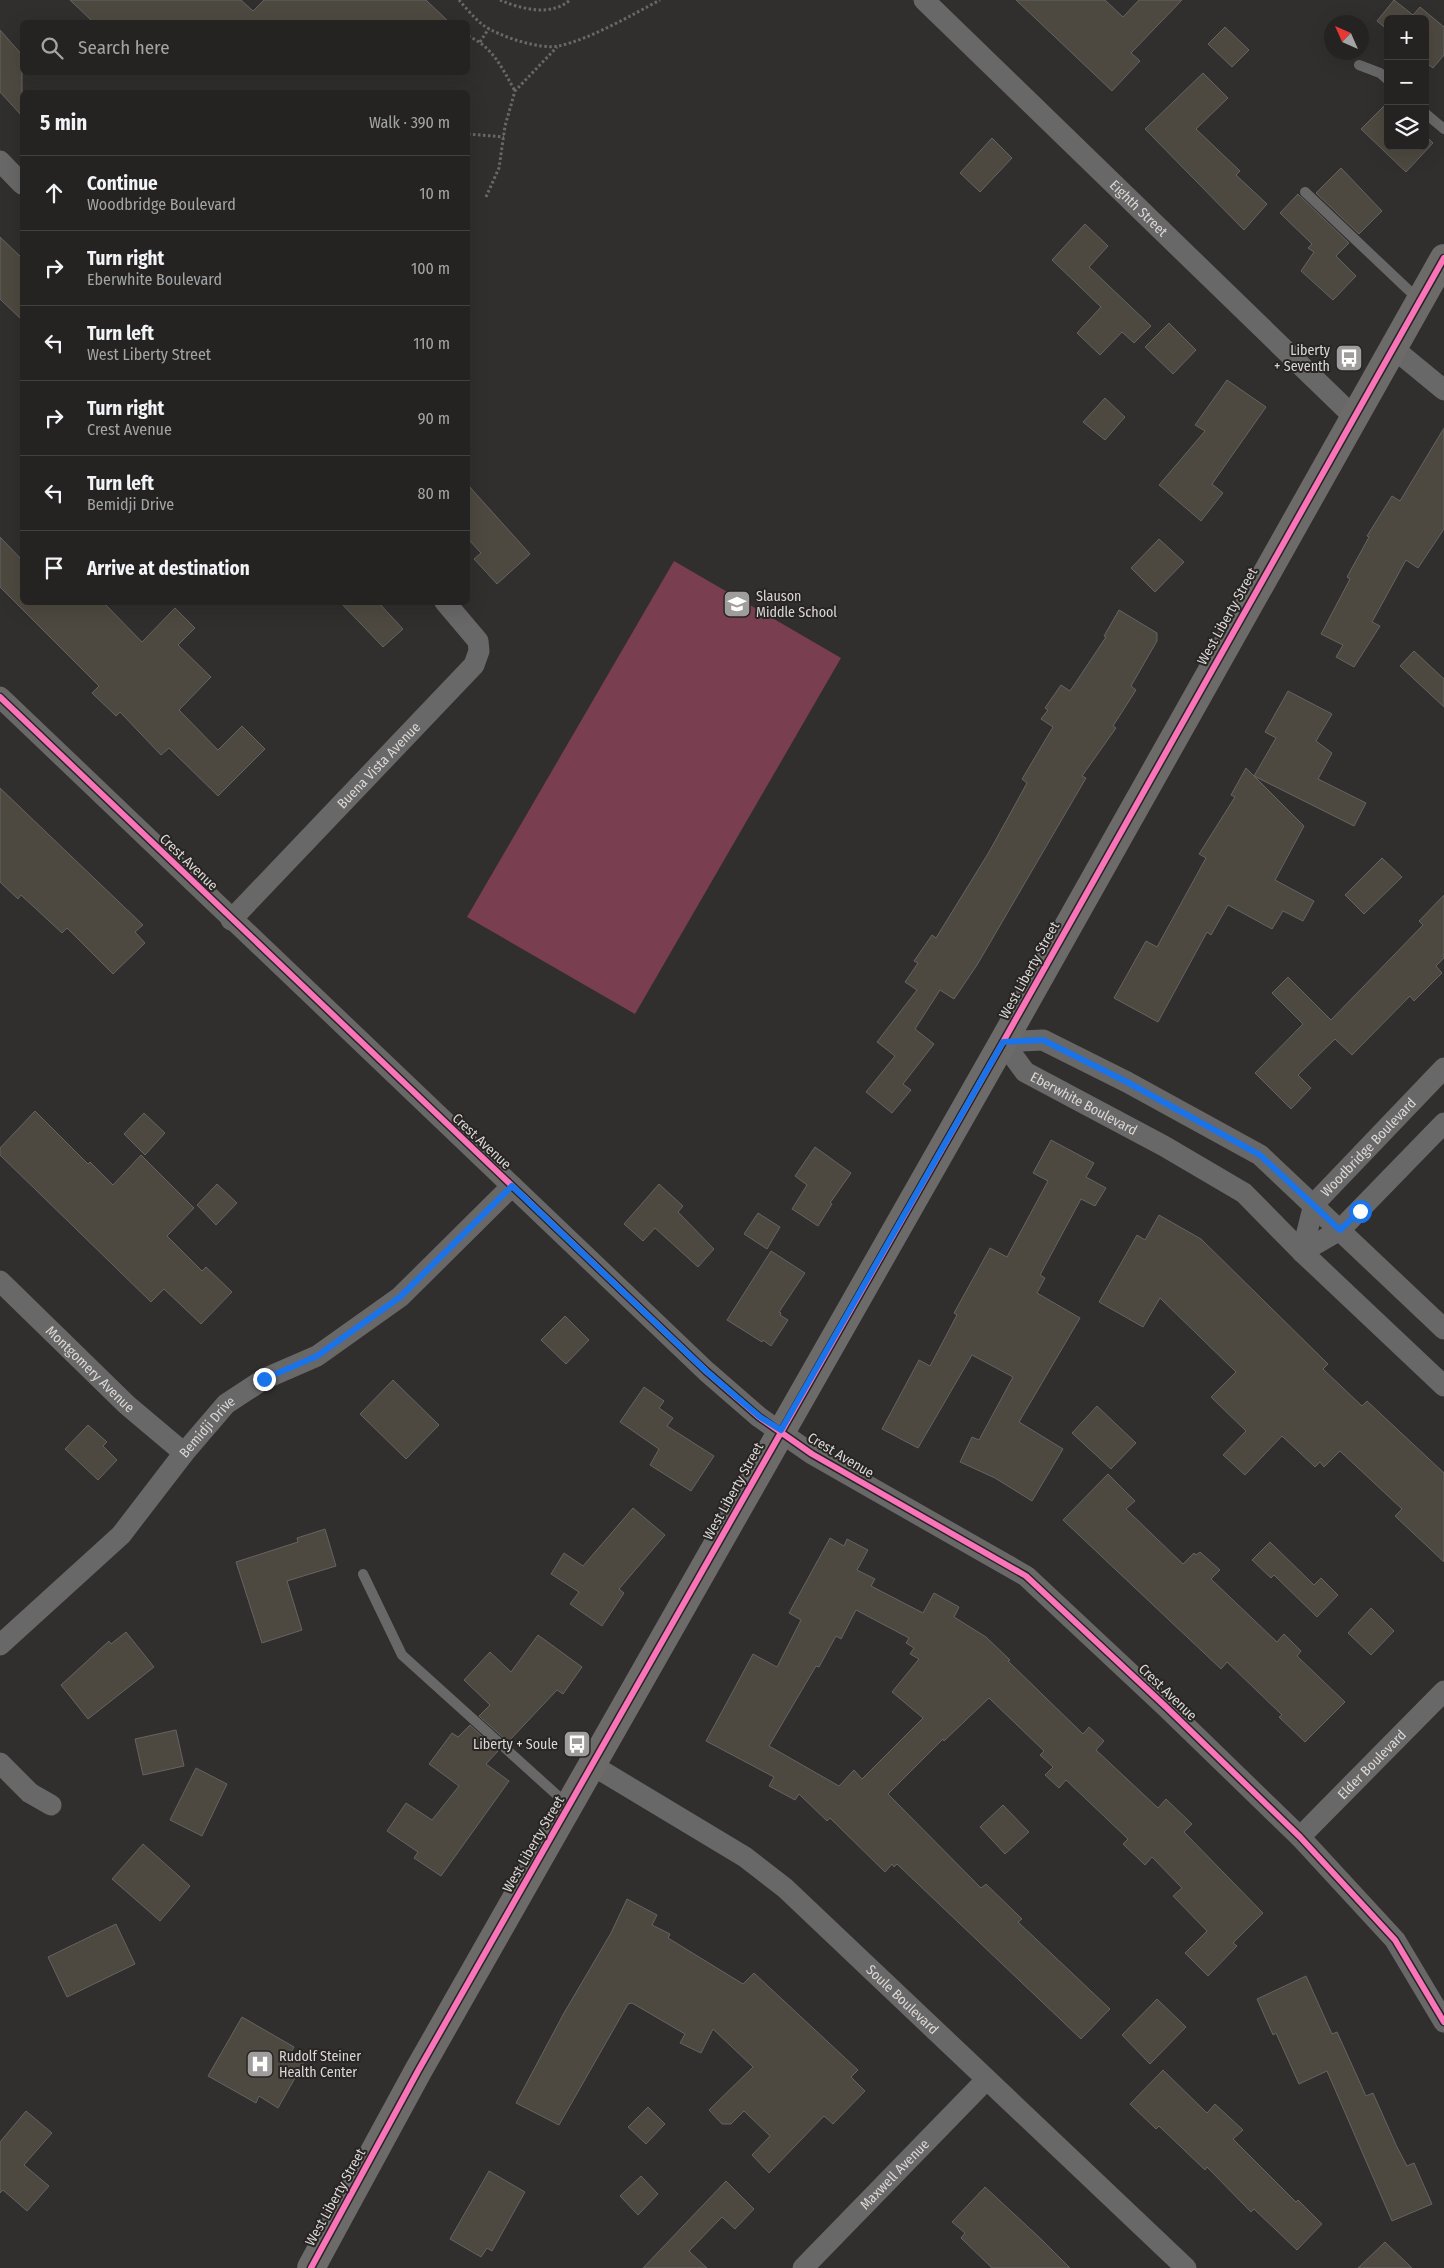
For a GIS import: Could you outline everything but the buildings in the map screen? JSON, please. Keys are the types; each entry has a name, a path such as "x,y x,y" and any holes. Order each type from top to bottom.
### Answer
{"main road":[{"name":"West Liberty Street","path":"311,2268 418,2071 1003,1042 1353,416 1444,258"}],"street":[{"name":"Eighth Street","path":"924,0 1353,416"},
{"path":"0,161 20,182"},
{"path":"1393,348 1444,390"},
{"name":"Buena Vista Avenue","path":"231,920 474,665 479,650 478,641 448,605"},
{"name":"Crest Avenue","path":"0,697 231,920 706,1371 760,1417 821,1459 1026,1576 1300,1836 1395,1940 1444,2022"},
{"path":"1003,1042 1043,1040 1127,1082 1260,1155 1314,1204 1444,1329"},
{"name":"Eberwhite Boulevard","path":"1003,1042 1025,1072 1164,1146 1244,1194 1302,1252 1444,1386"},
{"name":"Woodbridge Boulevard","path":"1302,1252 1314,1204 1444,1068"},
{"path":"1302,1252 1340,1230 1444,1124"},
{"name":"Bemidji Drive","path":"0,1645 121,1535 157,1492 184,1453 226,1404 264,1379 317,1356 400,1297 512,1186"},
{"name":"Montgomery Avenue","path":"0,1281 127,1405 184,1453"},
{"name":"Elder Boulevard","path":"1300,1836 1444,1691"},
{"path":"0,1763 30,1793 51,1804"},
{"name":"Soule Boulevard","path":"592,1766 744,1857 785,1888 1186,2268"},
{"name":"Maxwell Avenue","path":"803,2268 986,2080"}],"lane":[{"path":"1359,65 1384,77"},
{"path":"1429,116 1444,129"},
{"path":"1305,192 1419,301"},
{"path":"363,1574 402,1655 569,1806"}],"path":[{"path":"459,0 489,28 504,36 530,43 558,46"},
{"path":"500,0 514,6 545,11 562,7 570,0"},
{"path":"486,197 499,168 515,91 558,46 610,26 660,0"},
{"path":"480,42 489,28"},
{"path":"470,37 480,42 497,58 515,91"},
{"path":"470,134 504,137"}],"shaded area":[{"path":"674,561 841,658 635,1014 467,917"}],"cycle path":[{"path":"311,2268 418,2071 1003,1042 1444,258"},
{"path":"0,697 706,1371 759,1417 812,1454 1026,1576 1165,1706 1300,1837 1395,1940 1444,2022"}],"place":[{"name":"Liberty + Seventh","path":"1349,358"},
{"name":"Slauson Middle School","path":"737,604"},
{"name":"Liberty + Soule","path":"577,1744"},
{"name":"Rudolf Steiner Health Center","path":"260,2064"}],"route":[{"path":"264,1379 317,1356 400,1297 512,1186 706,1371 760,1417 781,1430 1003,1042 1043,1040 1127,1082 1260,1155 1340,1230 1360,1211"}]}
